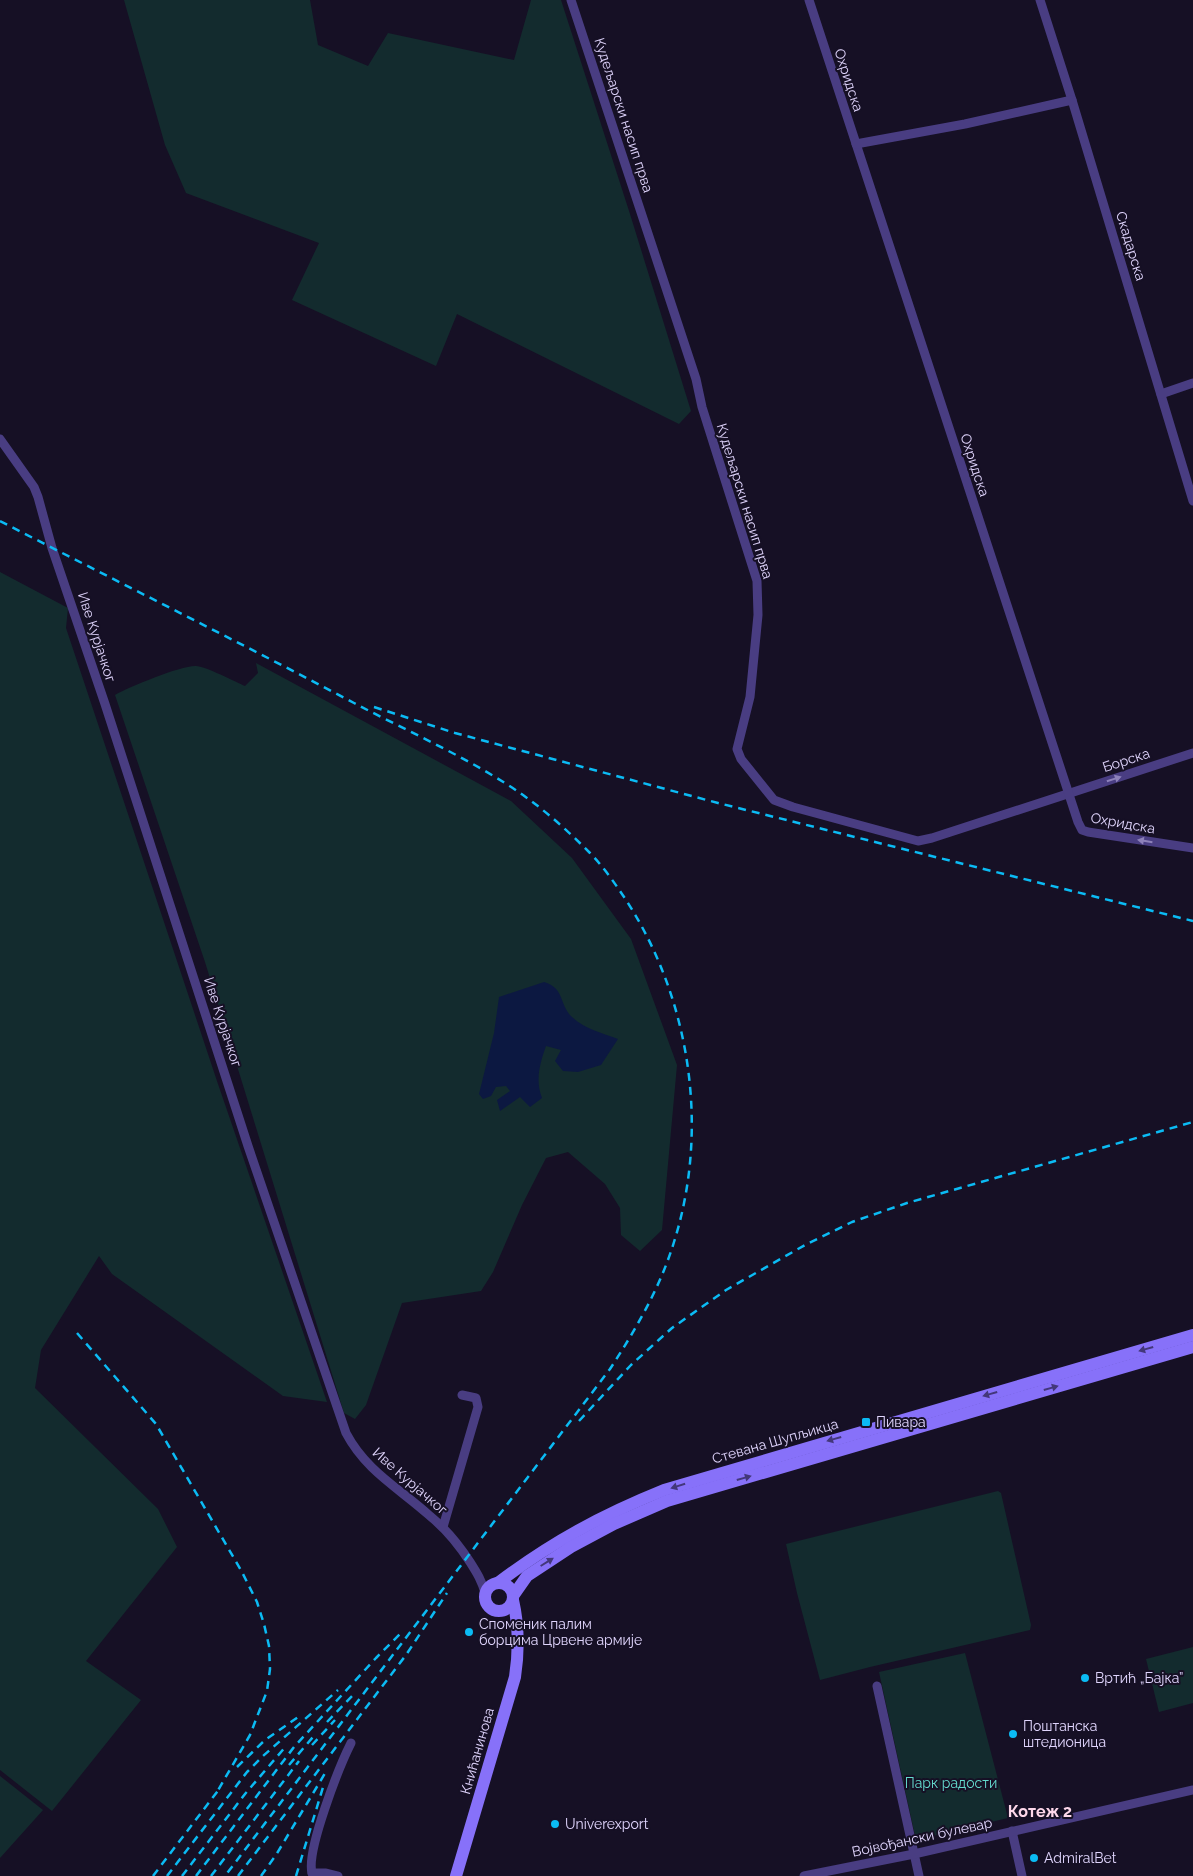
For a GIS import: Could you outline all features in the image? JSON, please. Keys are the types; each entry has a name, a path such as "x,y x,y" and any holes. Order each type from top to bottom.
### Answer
{"main road":[{"name":"Стевана Шупљикца","path":"498,1582 580,1528 664,1490 1193,1335"},
{"name":"Стевана Шупљикца","path":"513,1598 527,1576 571,1548 614,1524 667,1502 1193,1347"},
{"path":"497,1611 509,1607 513,1598 509,1586 498,1582 490,1586 486,1593 487,1604 497,1611 517,1634"},
{"name":"Книћанинова","path":"456,1876 515,1677 518,1653 513,1598"}],"street":[{"name":"Кудељарски насип прва","path":"571,0 696,379 702,407 757,581 758,615 750,697 737,749 741,759 774,800 793,807 918,841 1068,794"},
{"name":"Охридска","path":"809,0 1068,794 1082,830 1193,848"},
{"name":"Скадарска","path":"1040,0 1193,501"},
{"path":"856,144 965,124 1072,100"},
{"path":"1161,394 1193,383"},
{"name":"Иве Курјачког","path":"0,439 34,487 38,497 52,548 105,704 254,1164 346,1433 354,1449 365,1462 443,1528 479,1575 486,1593"},
{"name":"Борска","path":"1068,794 1193,753"},
{"path":"443,1528 478,1406 476,1398 462,1395"},
{"path":"479,1575 498,1582"},
{"path":"877,1686 919,1876"},
{"path":"338,1876 326,1873 311,1875 311,1862 320,1824 341,1764 351,1744"},
{"name":"Војвођански булевар","path":"804,1876 914,1854 1193,1790"},
{"path":"1012,1831 1022,1876"}],"green space":[{"path":"124,0 310,0 318,45 368,66 388,33 514,60 531,0 561,0 691,411 679,424 457,314 436,366 292,300 319,243 186,193 165,145"},
{"path":"0,572 68,608 66,628 218,1084 327,1402 283,1396 112,1274 99,1256 41,1350 35,1388 158,1509 177,1547 86,1661 141,1700 52,1811 0,1770"},
{"path":"256,663 511,801 572,858 631,939 677,1065 662,1230 640,1251 621,1235 620,1208 605,1184 568,1152 546,1158 522,1205 493,1272 481,1291 402,1303 366,1405 355,1419 344,1413 205,962 115,695 167,673 195,666 212,671 245,686 258,673"},
{"path":"998,1491 1001,1493 1031,1625 1030,1630 820,1680 786,1544"},
{"path":"1193,1647 1193,1703 1159,1712 1146,1659"},
{"name":"Парк радости","path":"965,1653 1008,1818 916,1840 879,1672"},
{"path":"0,1776 43,1810 0,1858"}],"water":[{"path":"544,982 555,988 568,1012 582,1025 618,1039 601,1065 578,1072 563,1071 555,1061 561,1050 546,1046 540,1065 539,1078 542,1098 530,1107 520,1097 500,1111 497,1100 510,1091 506,1086 496,1087 491,1096 483,1099 479,1094 494,1033 499,997"}],"railway":[{"path":"0,521 462,758 504,782 541,808 598,861 620,891 644,930 663,972 677,1015 687,1060 691,1106 691,1152 685,1197 674,1242 662,1276 629,1339 610,1369 225,1876"},
{"path":"374,707 455,733 718,803 1193,921"},
{"path":"579,1421 631,1365 672,1328 726,1290 805,1245 852,1222 907,1203 1193,1122"},
{"path":"77,1333 156,1424 242,1572 257,1602 264,1624 269,1646 270,1669 267,1691 250,1735 217,1792"},
{"path":"238,1876 406,1655 447,1593"},
{"path":"196,1876 294,1747 401,1633"},
{"path":"167,1876 247,1772 338,1690"},
{"path":"327,1722 353,1695"},
{"path":"237,1767 265,1740 301,1715"},
{"path":"312,1745 335,1720"},
{"path":"289,1765 313,1737"},
{"path":"182,1876 245,1794 287,1745"},
{"path":"211,1876 299,1761"},
{"path":"261,1876 276,1855 327,1770"},
{"path":"296,1876 324,1784"},
{"path":"153,1876 220,1788"}],"place":[{"name":"Пивара","path":"866,1422"},
{"name":"Споменик палим борцима Црвене армије","path":"469,1632"},
{"name":"Вртић „Бајка”","path":"1085,1678"},
{"name":"Поштанска штедионица","path":"1013,1734"},
{"name":"Univerexport","path":"555,1824"},
{"name":"AdmiralBet","path":"1034,1858"}],"district":[{"name":"Котеж 2","path":"1040,1811"}]}
